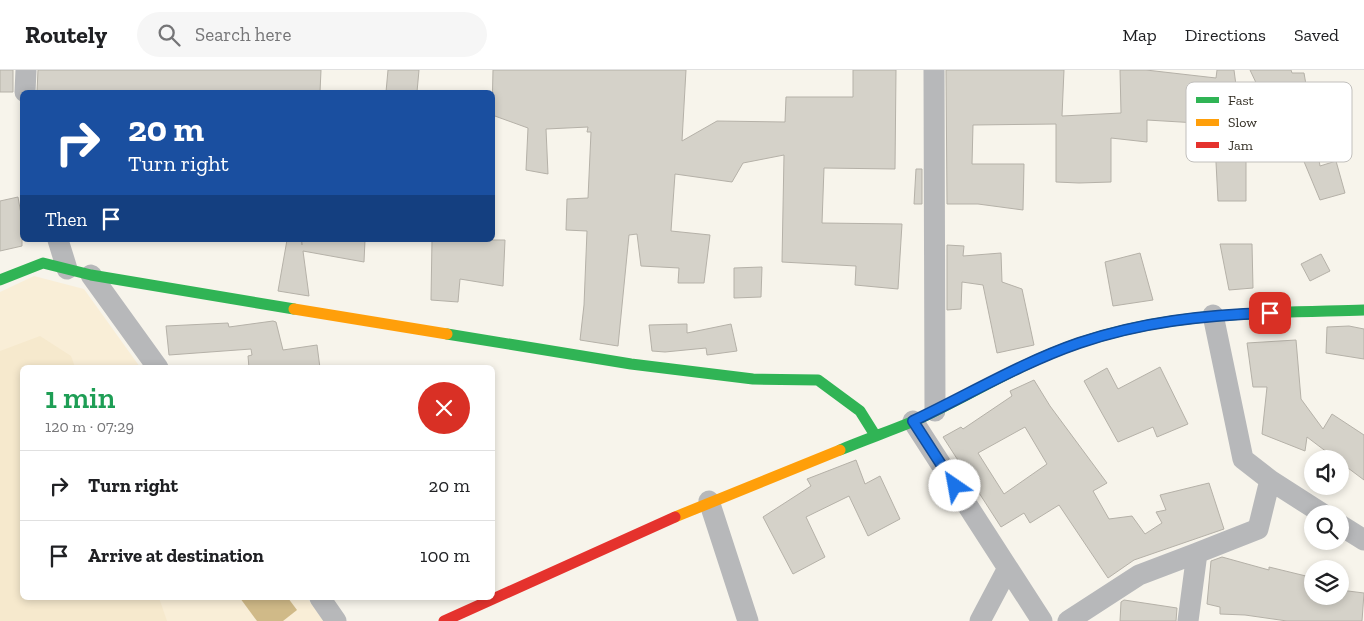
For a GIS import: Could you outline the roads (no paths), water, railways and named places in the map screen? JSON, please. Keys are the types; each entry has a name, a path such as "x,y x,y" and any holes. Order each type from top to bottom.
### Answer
{"street":[{"path":"25,90 26,70"},
{"path":"934,70 935,411"},
{"path":"59,242 67,269"},
{"path":"0,280 43,263 91,275 631,364 753,379 818,380 860,412 875,435"},
{"path":"91,275 156,365"},
{"path":"495,598 709,501 913,421 1036,361 1079,343 1174,319 1213,315 1364,310"},
{"path":"1213,315 1243,459 1270,480 1309,505"},
{"path":"913,421 1042,621"},
{"path":"1068,621 1139,575 1258,529 1270,480"},
{"path":"709,501 748,621"},
{"path":"1349,531 1364,540"},
{"path":"1188,621 1197,553"},
{"path":"980,621 1008,568"},
{"path":"321,600 336,621"},
{"path":"444,621 490,600"}]}
